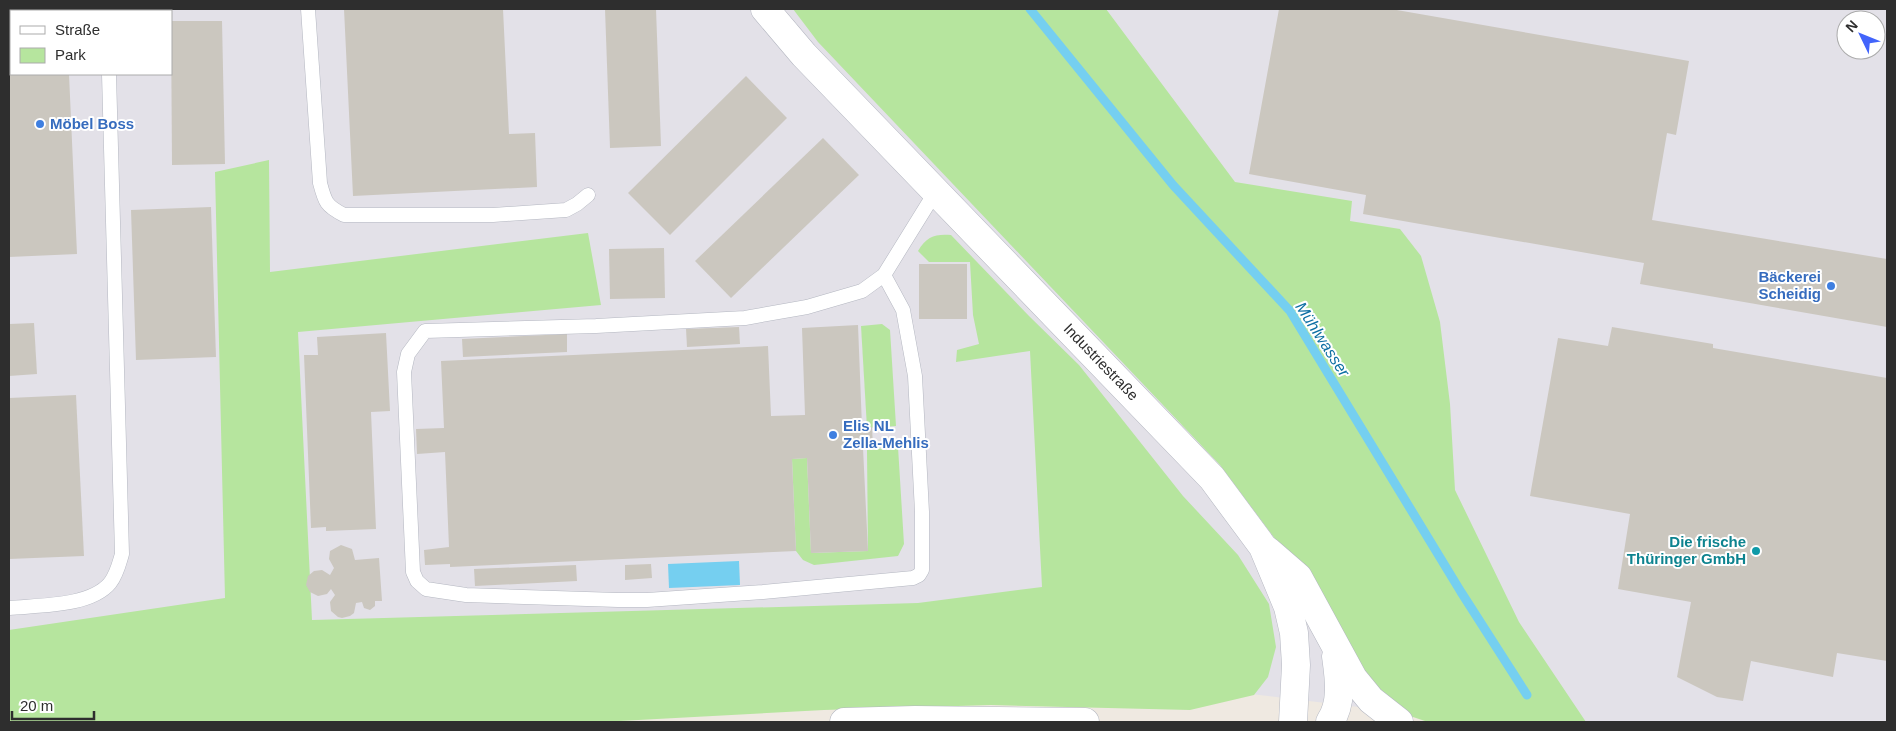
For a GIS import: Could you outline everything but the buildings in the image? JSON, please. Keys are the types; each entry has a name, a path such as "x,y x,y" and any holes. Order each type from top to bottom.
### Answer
{"street":[{"name":"Industriestraße","path":"752,9 804,55"},
{"name":"Industriestraße","path":"765,9 804,55 1212,478 1264,546 1288,608 1294,633 1296,665 1293,722"},
{"name":"Industriestraße","path":"772,9 788,35 804,55"},
{"path":"1264,546 1298,577 1353,678 1371,700 1399,722"},
{"path":"1330,722 1340,688 1335,648"},
{"path":"844,722 915,720 1085,722"}],"lane":[{"path":"308,9 320,183 325,202 332,209 344,215 493,215 566,210 588,195"},
{"path":"9,608 79,601 97,593 109,584 118,570 122,554 109,75"},
{"path":"884,275 904,310 915,376 922,512 922,570 919,575 913,578 763,592 647,600 466,595 426,588 417,581 413,572 404,372 408,354 426,331 596,326 745,318 807,307 862,291 884,275 936,191"}],"shaded area":[{"path":"9,9 1887,9 1887,722 1482,722 756,634 9,669"}],"green space":[{"path":"793,9 1106,9 1235,182 1352,201 1350,221 1400,229 1421,256 1440,322 1450,404 1455,490 1519,622 1586,722 1428,722 1398,712 1359,681 1314,591 1220,465 818,42"},
{"path":"269,160 270,272 588,233 601,305 298,332 312,620 918,603 1042,587 1030,351 956,362 957,350 979,344 973,315 970,262 929,262 918,251 932,237 951,235 1079,365 1183,496 1238,555 1269,604 1276,647 1268,677 1254,695 1190,710 991,705 824,710 601,722 9,722 9,630 225,598 215,172"},
{"path":"882,324 890,330 896,426 867,428 861,326"},
{"path":"898,447 904,544 898,556 814,565 803,560 796,551 792,459 807,458 811,553 868,551 867,450"}],"water":[{"path":"739,561 740,585 669,588 668,564"}],"waterway":[{"name":"Mühlwasser","path":"1030,9 1173,185 1290,311 1461,592 1527,695"}],"place":[{"name":"Möbel Boss","path":"40,124"},
{"name":"Bäckerei Scheidig","path":"1831,286"},
{"name":"Elis NL Zella-Mehlis","path":"833,435"},
{"name":"Die frische Thüringer GmbH","path":"1756,551"}]}
